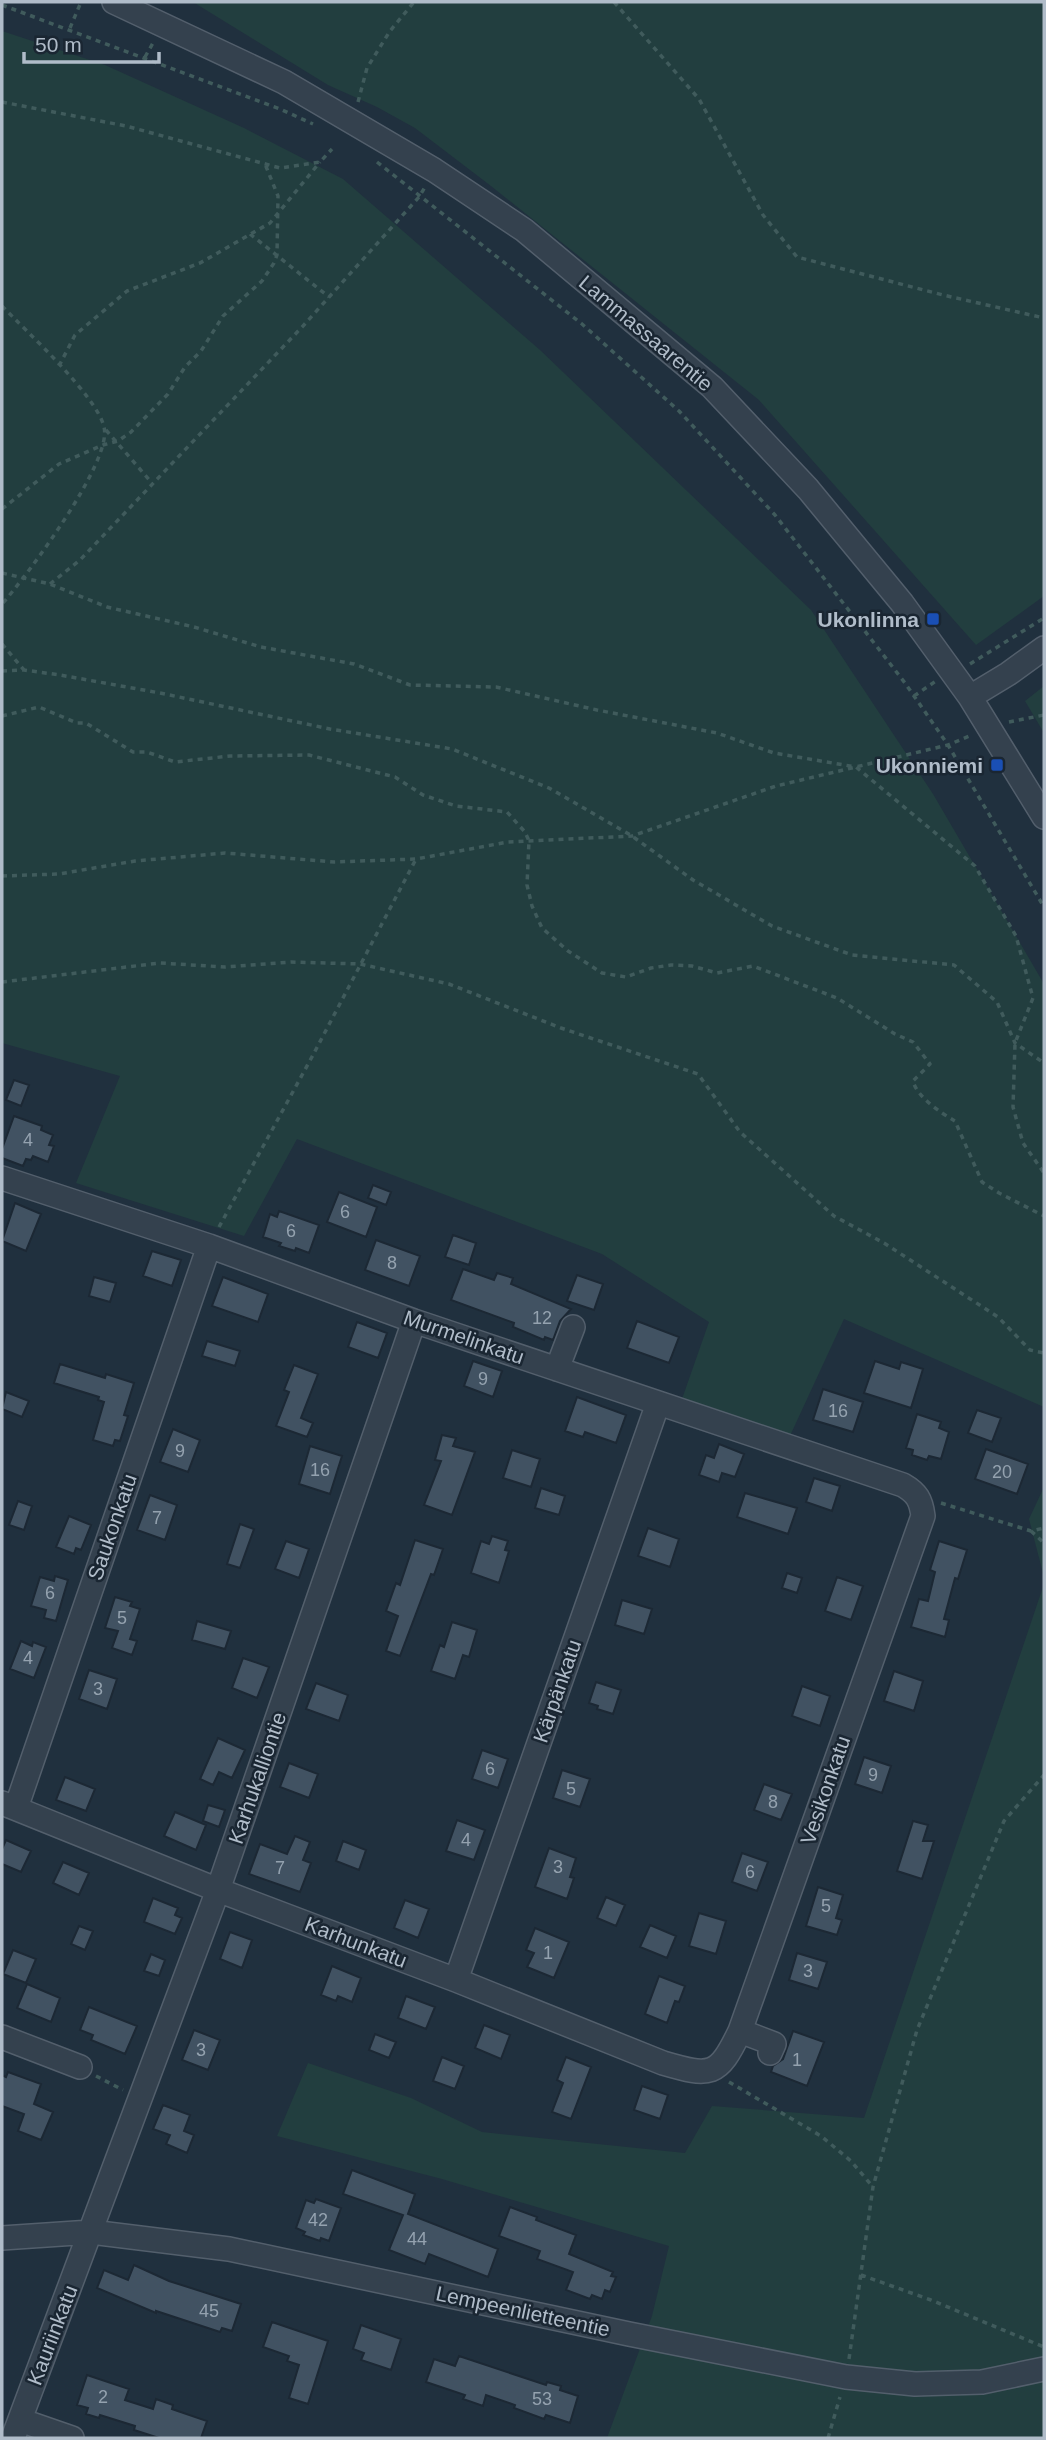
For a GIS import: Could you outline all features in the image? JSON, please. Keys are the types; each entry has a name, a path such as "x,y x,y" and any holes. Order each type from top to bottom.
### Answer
{"street":[{"name":"Lammassaarentie","path":"114,2 284,82 434,170 524,230 712,387 808,489 902,603 970,697 1044,817"},
{"path":"970,697 1009,674 1044,648"},
{"name":"Murmelinkatu","path":"2,1178 209,1246 414,1321 903,1485 915,1492 921,1502"},
{"name":"Saukonkatu","path":"9,1805 209,1246"},
{"name":"Karhukalliontie","path":"91,2232 218,1890 414,1321"},
{"path":"557,1369 573,1327"},
{"name":"Kärpänkatu","path":"456,1980 658,1403"},
{"name":"Vesikonkatu","path":"712,2070 726,2060 740,2032 923,1516 921,1502"},
{"name":"Karhunkatu","path":"9,1805 218,1890 456,1980 663,2063 691,2071 712,2070"},
{"path":"740,2032 774,2044 770,2053"},
{"path":"2,2037 80,2067"},
{"name":"Lempeenlietteentie","path":"2,2238 91,2232 229,2249 846,2377 915,2384 982,2382 1044,2369"},
{"name":"Kauriinkatu","path":"16,2429 91,2232"},
{"path":"16,2429 72,2438"}],"path":[{"path":"70,28 81,2"},
{"path":"357,104 366,68 414,2"},
{"path":"614,2 699,99 762,215 797,257 1044,318"},
{"path":"2,5 70,28 281,109 318,127"},
{"path":"145,57 152,43 160,46"},
{"path":"3,103 126,126 280,168 320,162"},
{"path":"59,366 75,335 127,291 200,263 270,223 332,149"},
{"path":"368,154 582,324 680,411 775,515 914,696 948,745 1044,906"},
{"path":"2,509 59,464 103,445 118,442 131,432 168,394 185,366 201,351 223,316 262,281 276,255 278,196 265,164"},
{"path":"50,584 80,560 329,297 419,197 434,170"},
{"path":"250,234 329,297"},
{"path":"2,306 95,405 105,429 152,484"},
{"path":"2,604 24,579 57,531 95,467 101,456 105,429"},
{"path":"2,573 50,584 107,607 194,627 261,648 354,664 410,685 496,687 718,733 774,752 856,767 975,866 1016,936 1034,999 1016,1043 1013,1107 1023,1143 1044,1173"},
{"path":"914,696 943,676 953,673 1044,618"},
{"path":"2,644 23,670"},
{"path":"2,671 23,670 160,693 330,729 452,749 549,788 632,836 693,880 772,926 852,955 954,965 998,1002 1016,1043 1044,1063"},
{"path":"2,716 38,708 76,723 86,723 133,751 147,752 175,762 285,754 322,758 395,777 423,795 456,806 507,812 525,832 529,841 527,885 532,906 542,928 568,951 602,973 626,977 651,968 671,965 692,966 717,973 753,966 838,998 895,1034 913,1042 930,1064 913,1081 915,1089 955,1121 982,1182 1044,1216"},
{"path":"2,876 59,874 135,861 225,853 334,862 416,859 508,842 632,836 776,786 948,745"},
{"path":"209,1246 416,859"},
{"path":"2,982 160,963 225,967 291,962 360,964 449,984 561,1028 698,1074 740,1132 834,1216 884,1243 998,1317 1030,1350 1044,1353"},
{"path":"921,1502 947,1503 1031,1531 1044,1543"},
{"path":"1031,1531 1044,1528"},
{"path":"828,2438 846,2377 873,2187 918,2030 1003,1821 1044,1775"},
{"path":"80,2067 141,2099"},
{"path":"712,2070 821,2136 851,2161 873,2187"},
{"path":"861,2275 931,2300 1044,2347"}],"green space":[{"path":"193,2 1044,2 1044,596 976,645 759,400 415,128 328,85"},
{"path":"2,31 105,65 244,128 343,179 540,350 811,610 933,794 1044,984 1044,1407 844,1319 789,1438 682,1399 709,1322 602,1254 297,1139 244,1236 76,1183 120,1076 2,1043"},
{"path":"1044,686 1044,733 1025,701"},
{"path":"1044,1487 1044,1577 1029,1519"},
{"path":"1044,1584 1044,2438 607,2438 652,2316 669,2246 442,2179 277,2136 308,2063 411,2098 482,2132 685,2153 712,2106 864,2118"}],"building":[{"path":"14,1080 29,1085 21,1106 6,1100"},
{"path":"14,1116 42,1126 41,1130 53,1135 49,1145 54,1146 48,1162 33,1156 31,1160 26,1159 23,1166 2,1158 2,1149"},
{"path":"373,1185 391,1192 386,1205 368,1198"},
{"path":"339,1192 377,1207 366,1237 327,1222"},
{"path":"15,1203 41,1214 26,1251 2,1241"},
{"path":"279,1211 319,1225 309,1253 279,1246 281,1243 263,1237 270,1214 277,1217"},
{"path":"453,1235 476,1243 469,1265 445,1257"},
{"path":"376,1240 420,1256 409,1286 365,1270"},
{"path":"152,1251 181,1260 172,1286 143,1276"},
{"path":"463,1269 494,1280 497,1273 513,1278 511,1284 571,1309 560,1321 553,1340 545,1337 544,1340 513,1327 514,1323 451,1300"},
{"path":"577,1275 603,1284 594,1310 567,1301"},
{"path":"94,1277 116,1283 110,1302 89,1296"},
{"path":"223,1277 268,1294 258,1322 212,1306"},
{"path":"637,1321 679,1337 669,1363 627,1348"},
{"path":"357,1322 387,1333 378,1358 348,1347"},
{"path":"207,1341 240,1351 235,1366 202,1356"},
{"path":"473,1361 502,1371 493,1397 464,1386"},
{"path":"875,1361 899,1369 901,1362 923,1369 911,1408 864,1393"},
{"path":"60,1364 105,1378 106,1374 134,1383 124,1415 128,1416 120,1441 115,1440 113,1446 93,1440 104,1402 98,1400 99,1397 54,1383"},
{"path":"294,1365 318,1374 301,1418 313,1423 307,1437 276,1426 289,1392 284,1390"},
{"path":"823,1389 863,1402 853,1432 813,1420"},
{"path":"6,1392 29,1401 22,1417 2,1409"},
{"path":"577,1397 626,1415 616,1443 585,1432 583,1437 565,1431"},
{"path":"977,1410 1001,1418 992,1442 968,1433"},
{"path":"917,1414 941,1422 939,1428 949,1432 941,1459 929,1456 927,1460 912,1455 913,1450 906,1448"},
{"path":"173,1429 200,1440 188,1472 160,1462"},
{"path":"442,1435 456,1438 453,1446 475,1452 452,1515 424,1505 441,1461 435,1460"},
{"path":"719,1444 744,1454 735,1477 722,1473 719,1482 699,1475 706,1455 714,1458"},
{"path":"310,1446 342,1456 330,1494 299,1484"},
{"path":"986,1449 1028,1464 1017,1494 975,1479"},
{"path":"512,1450 540,1459 531,1487 503,1478"},
{"path":"814,1478 840,1486 832,1511 806,1502"},
{"path":"541,1488 565,1496 559,1515 535,1508"},
{"path":"745,1493 797,1508 788,1534 737,1517"},
{"path":"150,1495 177,1505 165,1540 137,1530"},
{"path":"18,1501 32,1506 24,1530 9,1525"},
{"path":"69,1516 91,1525 81,1550 76,1548 74,1554 56,1547"},
{"path":"240,1524 254,1529 240,1568 227,1564"},
{"path":"648,1528 679,1539 670,1567 638,1556"},
{"path":"492,1536 508,1541 505,1550 509,1551 499,1583 471,1573 481,1541 489,1544"},
{"path":"415,1540 443,1549 400,1656 386,1651 398,1616 386,1611 396,1583 400,1585"},
{"path":"286,1541 309,1549 299,1578 275,1569"},
{"path":"939,1541 967,1550 958,1579 955,1578 944,1619 949,1620 945,1637 911,1627 919,1599 928,1601 935,1572 930,1570"},
{"path":"787,1573 802,1578 797,1593 782,1588"},
{"path":"55,1576 68,1580 56,1621 44,1618 46,1610 31,1606 40,1577 54,1581"},
{"path":"837,1577 863,1586 851,1620 825,1611"},
{"path":"115,1597 132,1602 130,1606 140,1609 130,1639 137,1641 132,1655 112,1648 118,1631 105,1628"},
{"path":"622,1600 652,1609 644,1634 615,1625"},
{"path":"197,1621 231,1631 225,1649 192,1640"},
{"path":"452,1622 477,1630 469,1657 463,1655 455,1679 431,1671 440,1645 444,1647"},
{"path":"21,1641 32,1646 33,1642 46,1647 34,1678 10,1669"},
{"path":"243,1658 269,1667 257,1698 232,1688"},
{"path":"89,1670 117,1679 107,1709 79,1699"},
{"path":"894,1671 923,1681 914,1711 884,1701"},
{"path":"596,1682 621,1690 613,1714 597,1709 598,1706 589,1703"},
{"path":"316,1683 348,1695 339,1721 306,1709"},
{"path":"802,1686 830,1696 820,1726 792,1716"},
{"path":"218,1738 245,1750 232,1778 219,1772 213,1785 200,1779"},
{"path":"482,1750 508,1759 498,1788 472,1779"},
{"path":"864,1757 891,1766 882,1793 855,1784"},
{"path":"289,1763 318,1774 309,1798 280,1787"},
{"path":"562,1770 590,1779 580,1807 553,1798"},
{"path":"65,1777 95,1789 86,1811 56,1800"},
{"path":"764,1784 792,1794 781,1820 754,1810"},
{"path":"208,1805 225,1810 219,1827 203,1821"},
{"path":"175,1812 206,1825 196,1850 164,1836"},
{"path":"457,1820 485,1830 474,1860 446,1851"},
{"path":"913,1821 928,1825 923,1841 934,1841 922,1879 897,1871"},
{"path":"295,1836 310,1842 303,1860 311,1863 300,1892 249,1874 260,1844 287,1854"},
{"path":"6,1840 31,1851 21,1872 2,1864 2,1849"},
{"path":"343,1841 366,1850 359,1870 336,1861"},
{"path":"549,1848 576,1858 570,1877 574,1878 567,1899 535,1887"},
{"path":"742,1853 768,1862 757,1891 732,1882"},
{"path":"63,1862 89,1873 79,1895 53,1883"},
{"path":"818,1887 843,1895 836,1918 842,1920 837,1935 806,1926"},
{"path":"606,1897 625,1905 616,1926 597,1918"},
{"path":"153,1898 178,1908 175,1915 182,1918 175,1934 144,1922"},
{"path":"405,1900 429,1909 418,1938 394,1928"},
{"path":"699,1913 726,1921 716,1954 689,1946"},
{"path":"650,1925 676,1936 667,1958 640,1947"},
{"path":"79,1926 93,1931 85,1950 71,1944"},
{"path":"535,1928 569,1942 554,1978 527,1967 534,1953 526,1950"},
{"path":"230,1932 252,1940 242,1968 220,1959"},
{"path":"13,1950 36,1959 26,1983 3,1974"},
{"path":"797,1953 827,1962 818,1989 789,1980"},
{"path":"151,1954 165,1960 159,1976 144,1971"},
{"path":"332,1966 361,1978 352,2002 338,1996 336,2001 321,1995"},
{"path":"659,1976 685,1986 679,2002 675,2001 667,2023 645,2014"},
{"path":"27,1984 60,1998 51,2022 17,2008"},
{"path":"406,1996 435,2007 426,2029 398,2018"},
{"path":"89,2007 137,2026 125,2054 91,2040 93,2035 80,2030"},
{"path":"484,2025 510,2035 501,2059 475,2048"},
{"path":"194,2030 220,2040 208,2070 182,2060"},
{"path":"793,2031 824,2042 807,2086 771,2072 773,2066 783,2059"},
{"path":"375,2034 396,2042 389,2058 369,2050"},
{"path":"442,2057 464,2066 455,2089 433,2081"},
{"path":"566,2057 591,2067 571,2119 552,2112 563,2083 557,2080"},
{"path":"8,2072 41,2084 34,2104 53,2112 41,2140 18,2131 24,2114 2,2106 2,2075 6,2077"},
{"path":"642,2086 668,2095 660,2119 634,2110"},
{"path":"163,2105 190,2115 184,2131 194,2135 187,2153 166,2144 170,2135 153,2129"},
{"path":"352,2170 415,2194 408,2214 498,2249 488,2277 429,2254 425,2264 389,2250 403,2215 343,2194"},
{"path":"316,2199 341,2208 329,2241 303,2235 305,2232 296,2228 306,2200 314,2203"},
{"path":"510,2207 576,2235 569,2254 613,2272 611,2276 616,2277 610,2292 605,2290 602,2299 592,2295 590,2299 566,2290 573,2272 537,2259 540,2251 499,2236"},
{"path":"134,2265 169,2281 241,2304 232,2331 222,2328 220,2332 156,2313 97,2288 104,2270 128,2280"},
{"path":"272,2322 328,2341 308,2404 289,2398 299,2365 287,2361 289,2356 263,2347"},
{"path":"361,2325 401,2339 391,2370 361,2360 364,2353 353,2349"},
{"path":"459,2356 546,2385 547,2382 561,2386 560,2390 578,2396 570,2423 546,2415 544,2419 486,2395 483,2406 463,2399 465,2395 426,2382 434,2359 455,2366"},
{"path":"87,2375 129,2389 125,2400 153,2409 156,2399 173,2405 172,2409 207,2421 201,2438 159,2438 134,2430 135,2426 100,2415 99,2418 86,2414 88,2408 77,2405"}],"place":[{"name":"Ukonlinna","path":"933,619"},
{"name":"Ukonniemi","path":"997,765"}]}
